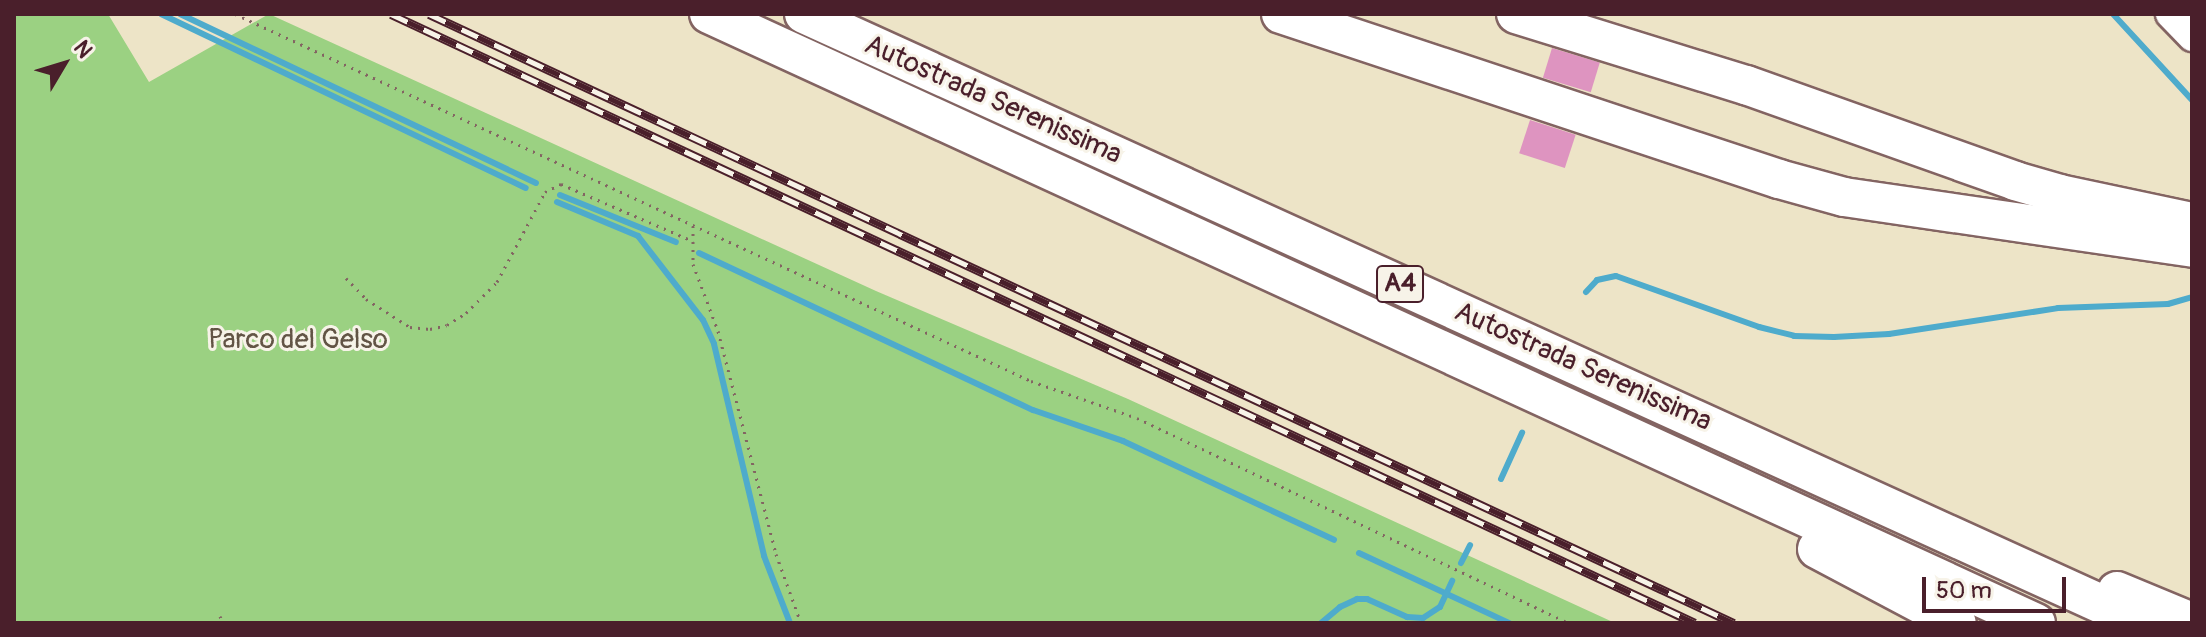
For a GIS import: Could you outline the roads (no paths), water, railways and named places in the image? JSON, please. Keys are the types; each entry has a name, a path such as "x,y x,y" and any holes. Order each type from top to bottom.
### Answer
{"highway":[{"name":"Autostrada Serenissima","path":"709,14 2036,623"},
{"name":"Autostrada Serenissima","path":"804,14 2143,623"},
{"path":"1281,14 1693,151 1844,197 2192,248"},
{"path":"1516,14 1746,85 2015,181 2060,194 2192,222"},
{"path":"1454,356 1957,623"},
{"path":"1996,554 2134,595 2192,622"}],"street":[{"path":"2170,14 2192,37"}],"waterway":[{"path":"161,14 526,188"},
{"path":"180,14 536,183"},
{"path":"2113,14 2192,100"},
{"path":"560,195 676,242"},
{"path":"557,202 638,236 703,320 714,344 764,556 790,623"},
{"path":"699,253 1033,410 1123,441 1334,540"},
{"path":"1586,292 1597,280 1616,276 1759,327 1794,336 1834,337 1889,334 2058,308 2168,304 2192,297"},
{"path":"1501,479 1522,433"},
{"path":"1461,563 1470,545"},
{"path":"1359,553 1509,623"},
{"path":"1321,623 1340,607 1357,599 1367,599 1407,617 1423,618 1440,607 1452,581"}],"railway":[{"path":"391,14 1695,623"},
{"path":"429,14 1734,623"}],"park label":[{"name":"Parco del Gelso","path":"298,340"}]}
